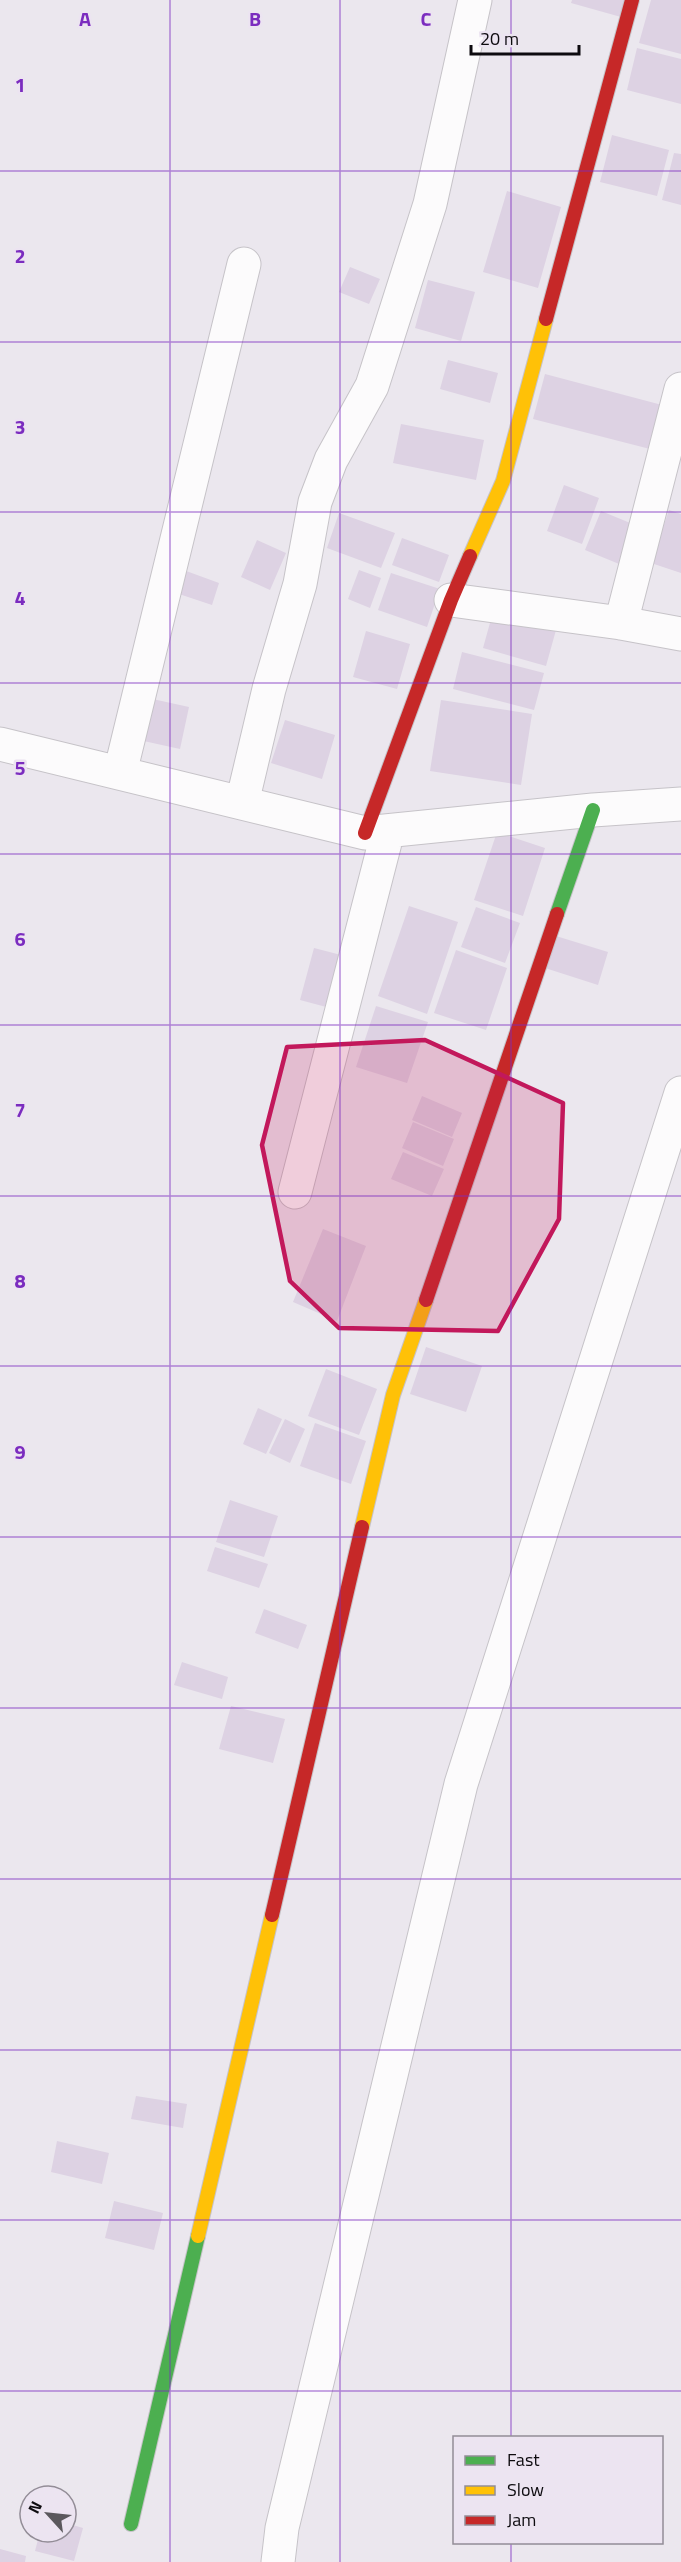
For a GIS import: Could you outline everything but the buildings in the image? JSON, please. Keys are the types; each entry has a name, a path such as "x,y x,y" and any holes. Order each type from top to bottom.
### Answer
{"street":[{"path":"242,803 269,689 300,584 315,502 332,460 372,386 430,204 475,0"},
{"path":"295,1192 377,832 451,600 503,480 632,0"},
{"path":"120,773 243,264"},
{"path":"621,623 681,389"},
{"path":"451,600 621,623 681,634"},
{"path":"0,744 242,803 377,832 593,810 681,804"},
{"path":"131,2524 393,1395 593,810"},
{"path":"278,2562 285,2517 461,1784 681,1093"}],"highlighted area":[{"path":"425,1040 563,1103 559,1219 498,1331 339,1328 290,1281 262,1145 287,1047"}],"traffic: fast":[{"path":"557,914 593,810"},
{"path":"131,2524 198,2236"}],"traffic: slow":[{"path":"470,556 503,481 546,319"},
{"path":"362,1527 393,1395 426,1300"},
{"path":"198,2236 272,1915"}],"traffic: jam":[{"path":"546,319 632,0"},
{"path":"365,833 451,600 470,556"},
{"path":"426,1300 557,914"},
{"path":"272,1915 362,1527"}]}
